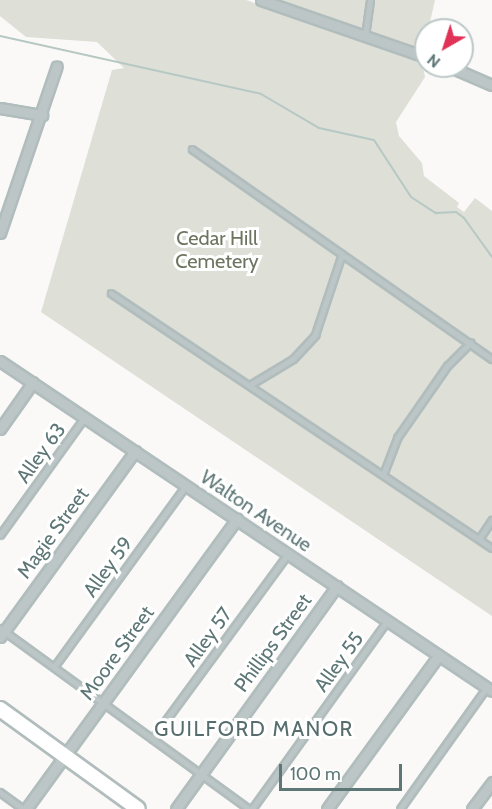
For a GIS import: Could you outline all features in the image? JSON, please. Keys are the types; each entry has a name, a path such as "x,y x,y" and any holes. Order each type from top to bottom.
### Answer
{"main road":[{"path":"0,709 138,809"}],"street":[{"path":"261,0 414,53"},
{"path":"0,233 57,66"},
{"path":"474,77 492,85"},
{"path":"0,108 42,115"},
{"name":"Walton Avenue","path":"0,361 489,689"},
{"path":"0,429 33,382"},
{"name":"Magie Street","path":"1,632 135,451"},
{"name":"Moore Street","path":"25,809 237,519"},
{"name":"Phillips Street","path":"176,809 337,586"},
{"path":"327,809 439,655"},
{"path":"472,809 492,782"}],"lane":[{"path":"365,36 370,0"},
{"path":"192,149 492,359"},
{"path":"250,386 293,359 315,335 342,254"},
{"path":"111,293 492,548"},
{"path":"383,475 397,438 447,366 470,343"},
{"name":"Alley 63","path":"0,535 85,417"},
{"name":"Alley 59","path":"54,667 186,485"},
{"path":"478,539 492,519"},
{"name":"Alley 57","path":"152,739 288,554"},
{"name":"Alley 55","path":"251,809 388,621"},
{"path":"1,632 54,667 251,809"},
{"path":"400,809 489,689"},
{"path":"0,792 25,809"}],"green space":[{"name":"Cedar Hill Cemetery","path":"0,0 246,0 414,58 414,78 424,78 396,122 399,136 422,163 424,176 459,203 457,207 464,212 475,198 492,211 492,616 41,312 112,70 124,68 97,42 26,37 0,16"},
{"path":"266,0 435,0 431,18 414,18 414,50"}],"waterway":[{"path":"0,36 261,94 319,128 374,140 411,197 436,213 456,212 464,218 492,257"}],"district":[{"name":"GUILFORD MANOR","path":"254,729"}]}
